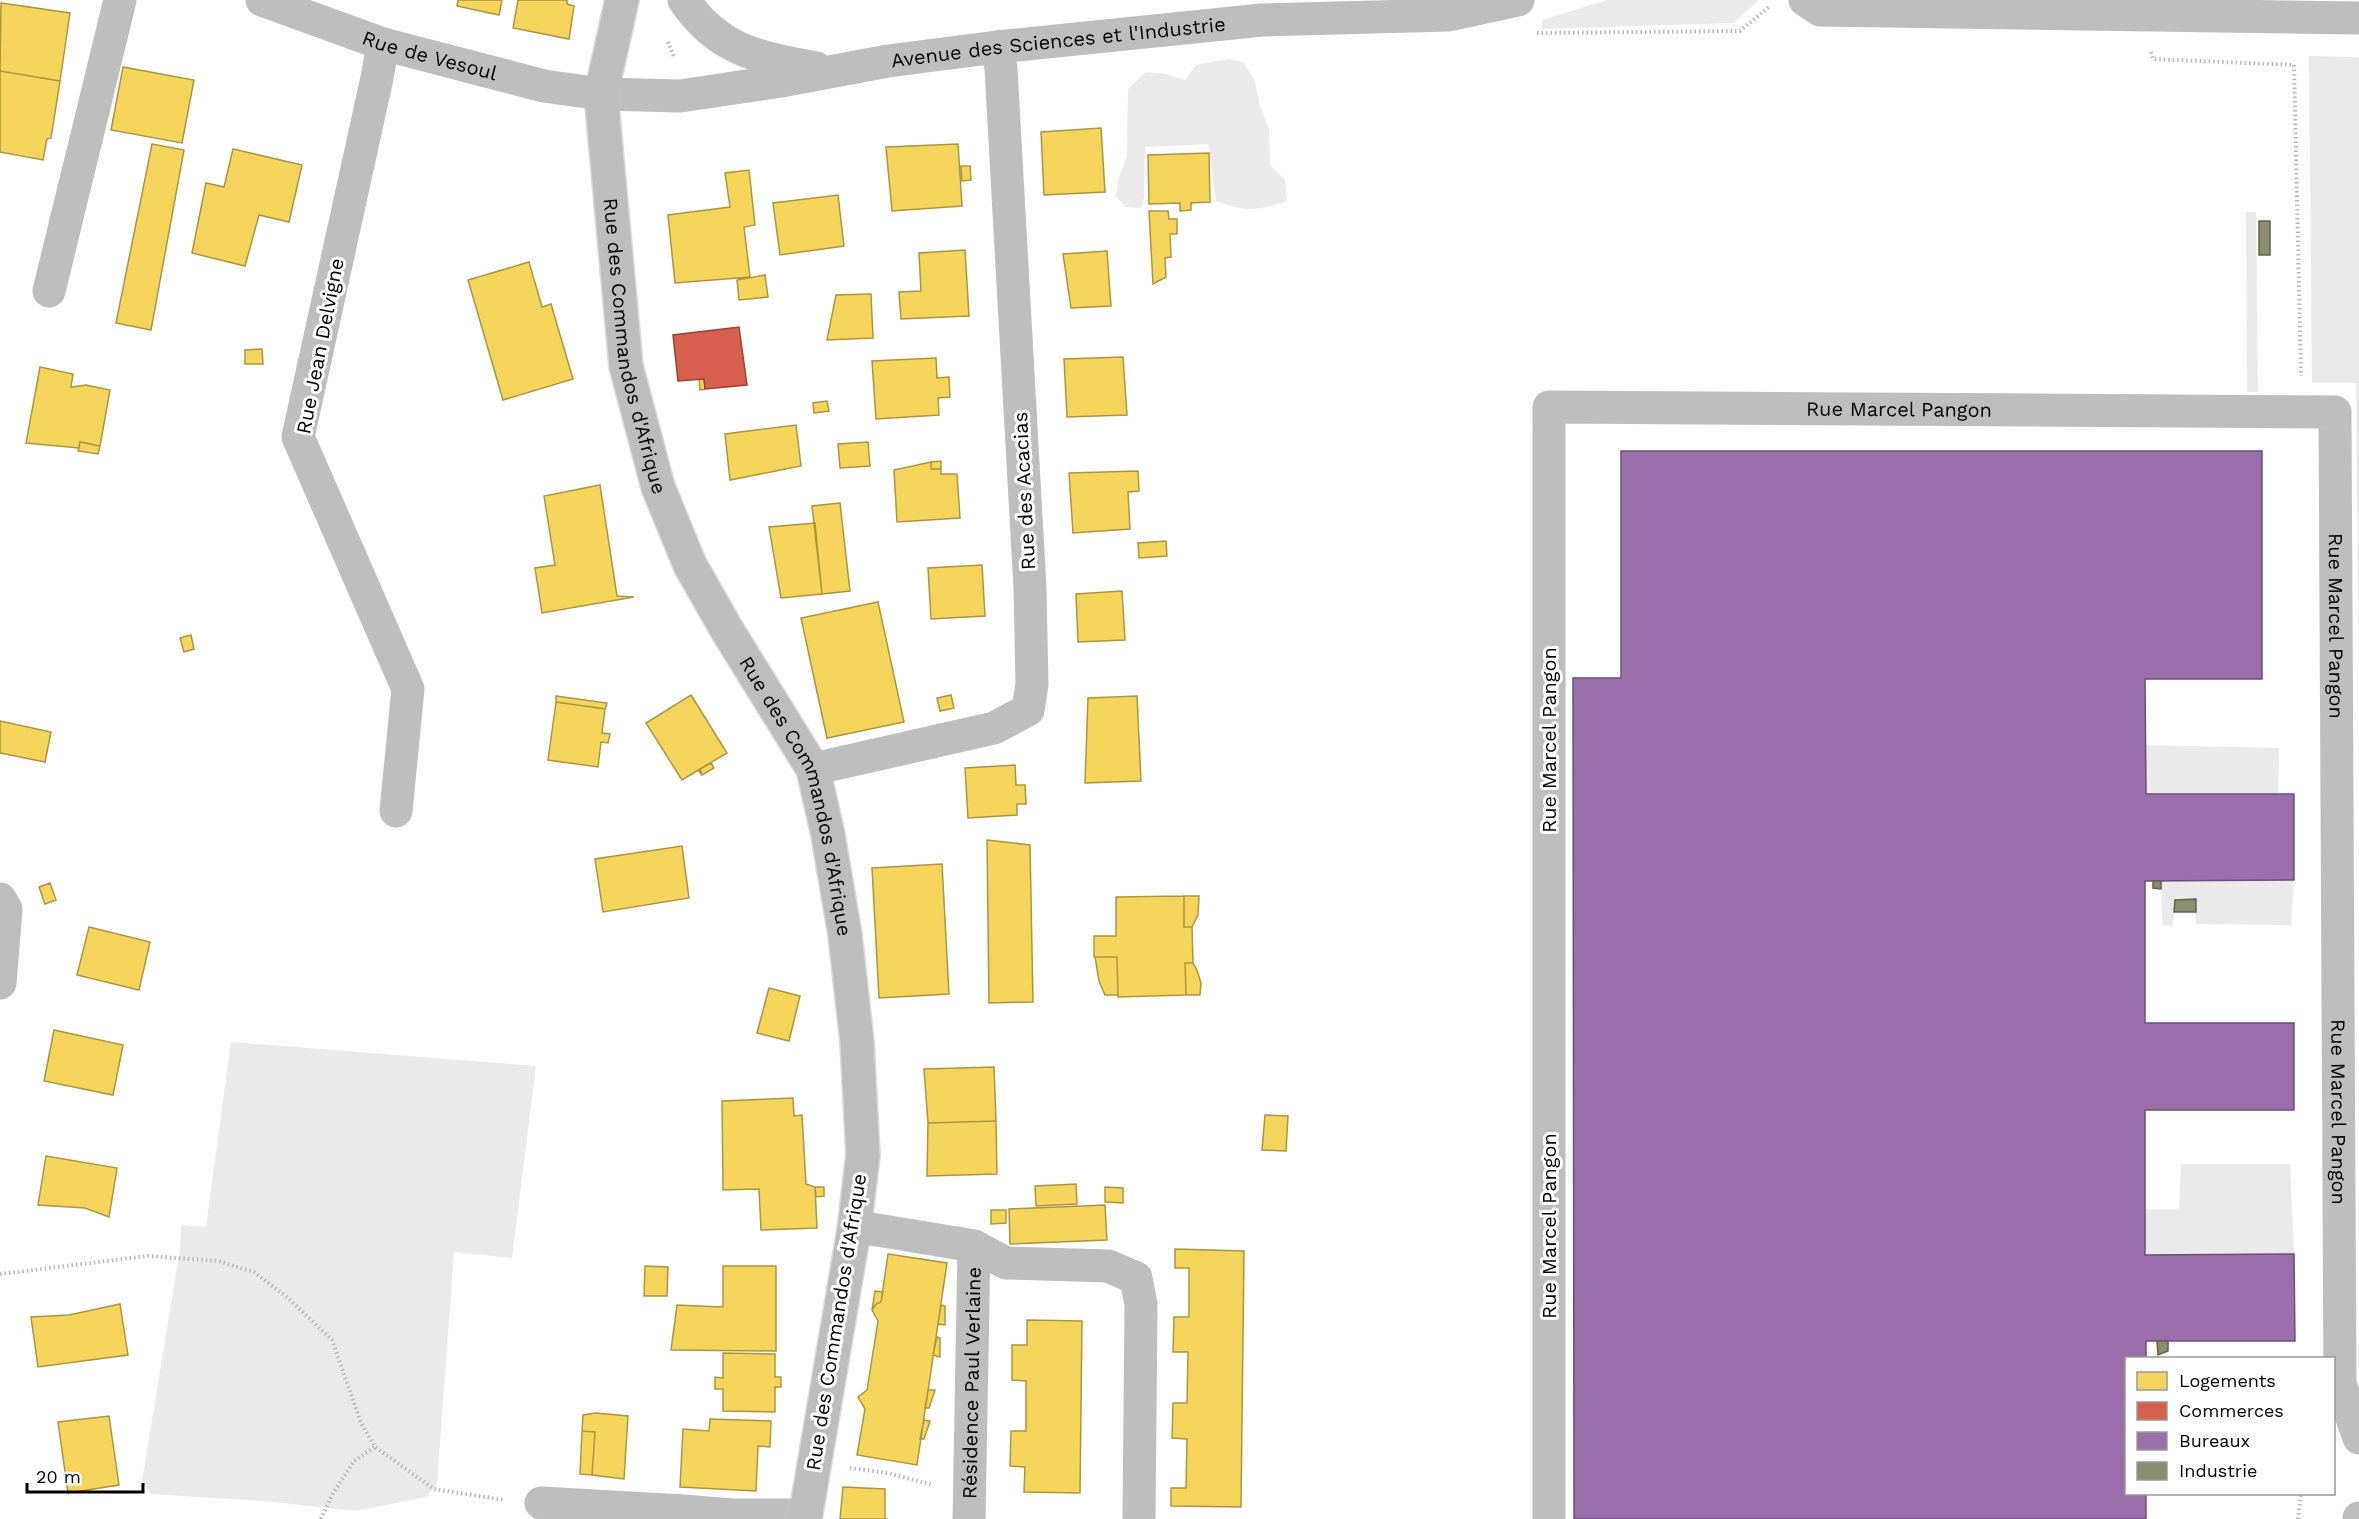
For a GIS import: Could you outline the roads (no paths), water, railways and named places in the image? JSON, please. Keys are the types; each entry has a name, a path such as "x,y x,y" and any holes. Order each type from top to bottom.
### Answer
{"main road":[{"name":"Rue des Commandos d'Afrique","path":"622,0 602,94 626,366 658,487 690,565 727,630 813,769 845,935 857,1042 863,1155 854,1230 805,1517"}],"street":[{"path":"49,291 120,0"},
{"name":"Rue de Vesoul","path":"262,0 382,44 544,86 602,94"},
{"path":"684,0 716,35 739,49 758,56 829,71"},
{"name":"Avenue des Sciences et l'Industrie","path":"602,94 680,96 781,81 888,61 998,47 1262,20 1449,15 1518,0"},
{"path":"1805,0 1820,10 2359,18"},
{"name":"Rue Jean Delvigne","path":"382,44 377,78 298,437 408,689 396,811"},
{"name":"Rue des Acacias","path":"813,769 994,728 1028,710 1032,684 1030,588 998,47"},
{"name":"Rue Marcel Pangon","path":"1549,1519 1549,407 2335,412 2340,1384 2359,1438"},
{"path":"0,899 6,909 0,983"},
{"name":"Résidence Paul Verlaine","path":"854,1230 871,1229 974,1246 1006,1263 1108,1266 1136,1278 1141,1304 1139,1519"},
{"name":"Résidence Paul Verlaine","path":"969,1519 974,1246"},
{"path":"541,1503 684,1511 731,1517 805,1517"}]}
